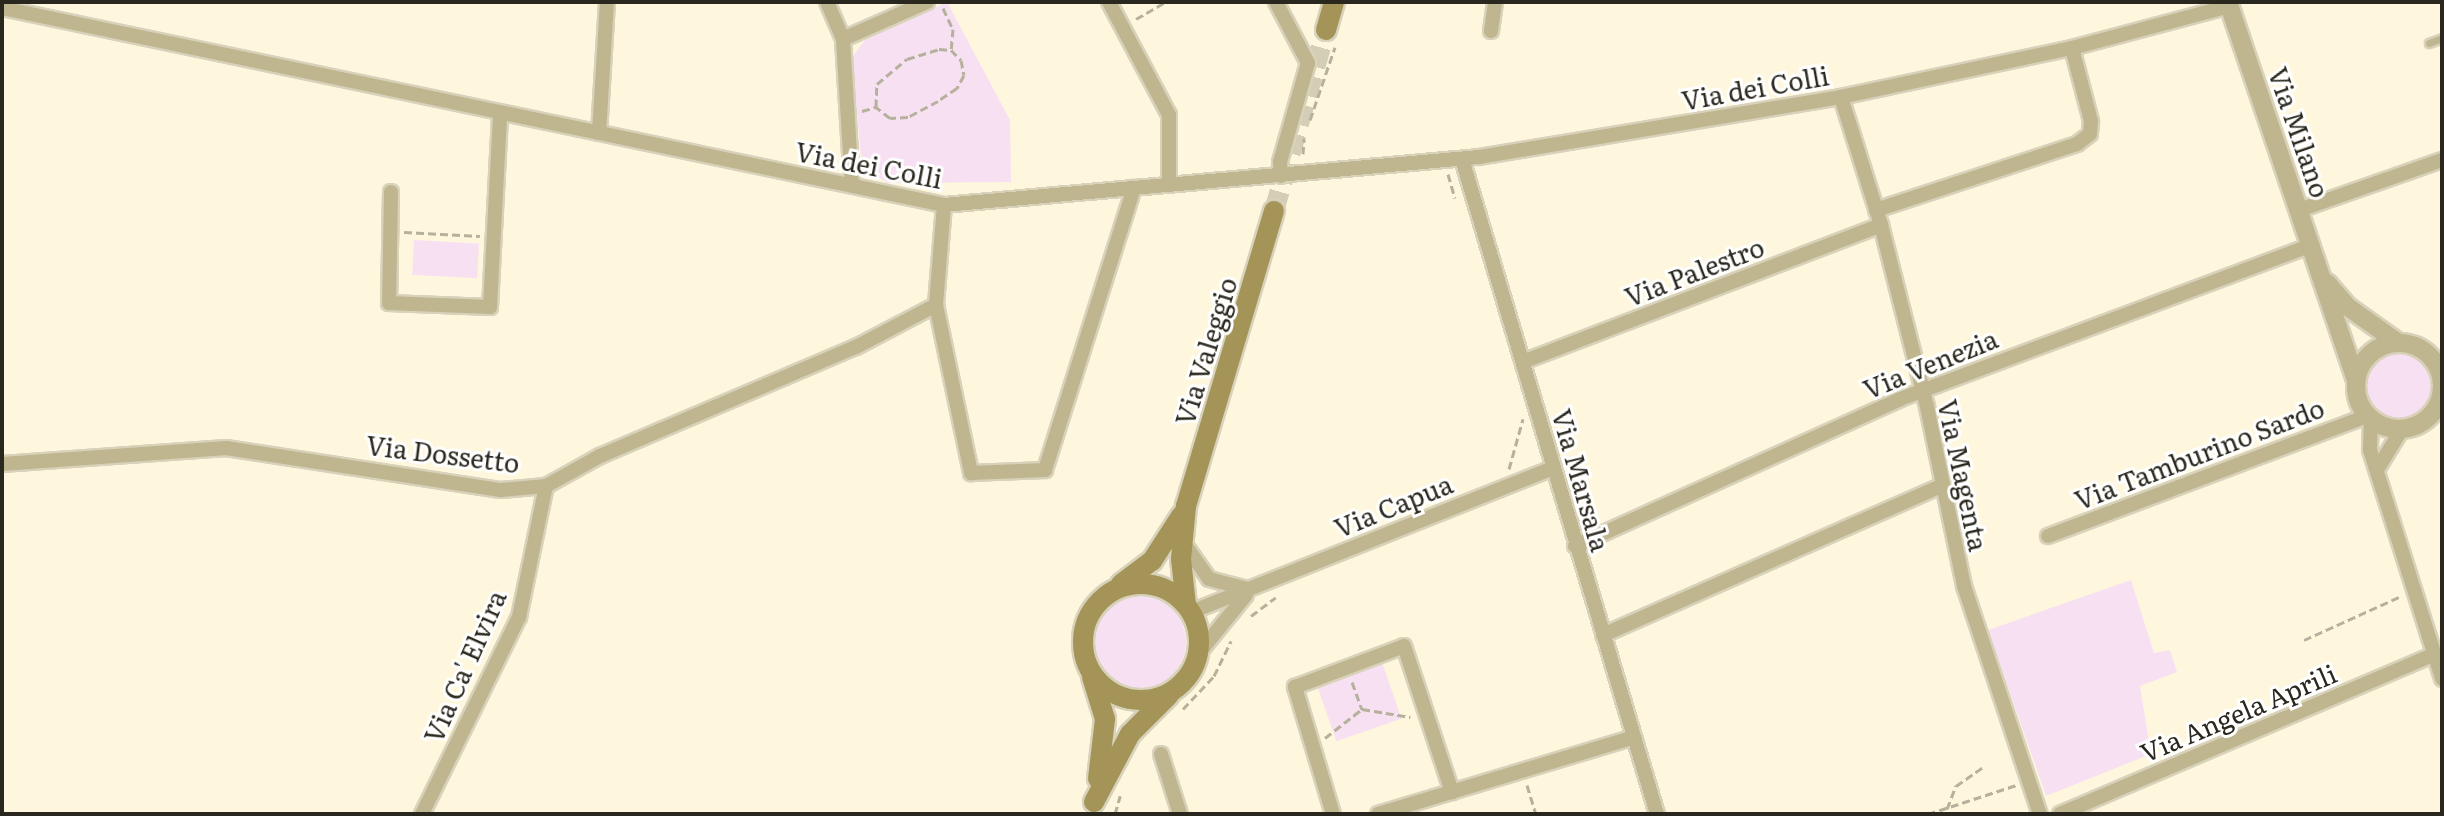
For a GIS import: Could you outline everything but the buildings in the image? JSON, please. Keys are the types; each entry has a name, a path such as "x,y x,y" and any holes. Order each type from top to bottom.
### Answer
{"main road":[{"path":"1331,38 1334,2"},
{"name":"Via Valeggio","path":"1189,608 1182,538 1186,506 1274,211"},
{"name":"Via Valeggio","path":"1115,589 1152,561 1186,506"},
{"path":"1130,584 1161,587 1189,608 1198,654 1183,682 1130,734 1092,808 1105,719 1083,652 1085,624 1099,600 1115,589 1130,584"},
{"path":"1089,670 1108,690 1133,700 1169,693 1183,682"}],"street":[{"path":"599,133 607,2"},
{"path":"827,2 843,39 852,186"},
{"path":"843,39 927,2"},
{"path":"1109,2 1169,115 1169,185"},
{"path":"1276,2 1308,63 1280,162 1281,176"},
{"path":"1491,31 1495,2"},
{"name":"Via dei Colli","path":"2,8 944,205 1462,159 1841,97 2072,48 2229,4"},
{"name":"Via Milano","path":"2229,4 2356,381"},
{"name":"Via Palestro","path":"1525,361 1878,218 2077,144 2090,134 2091,121 2072,48"},
{"name":"Via Magenta","path":"1841,97 1878,218 1922,390 1964,586 2040,814"},
{"path":"391,192 389,303 490,307 500,114"},
{"name":"Via Marsala","path":"1462,159 1525,361 1552,468 1657,814"},
{"path":"2299,210 2442,160"},
{"path":"944,205 936,305 971,473 1045,470 1134,188"},
{"name":"Via Venezia","path":"1575,546 1922,390 2311,245"},
{"name":"Via Milano","path":"2320,275 2348,307 2397,342"},
{"name":"Via Dossetto","path":"2,464 226,448 501,490 546,486 600,456 856,347 936,305"},
{"path":"2378,468 2402,429 2435,416 2441,373 2418,346 2397,342 2365,358 2356,381 2369,417 2367,432 2415,590 2439,667"},
{"path":"2369,417 2402,429"},
{"name":"Via Tamburino Sardo","path":"2048,536 2369,417"},
{"name":"Via Capua","path":"1189,608 1253,590 1552,468"},
{"name":"Via Ca' Elvira","path":"422,814 519,617 546,486"},
{"path":"1603,635 1941,486"},
{"path":"1182,538 1209,579 1253,590"},
{"name":"Via Capua","path":"1198,654 1213,629 1253,590"},
{"path":"1333,814 1295,687 1404,646 1452,792"},
{"name":"Via Angela Aprili","path":"2060,814 2439,667"},
{"path":"1378,814 1634,737"},
{"path":"1161,754 1180,814"}],"lane":[{"path":"2429,43 2442,38"}],"path":[{"path":"939,2 953,29 951,50"},
{"path":"1122,27 1165,2"},
{"path":"1303,154 1331,38"},
{"path":"876,107 877,84 888,73 907,59 951,50"},
{"path":"876,107 890,118 908,117 957,88 964,75 961,60 951,50"},
{"path":"847,116 876,107"},
{"path":"1447,172 1457,203"},
{"path":"390,232 492,236"},
{"path":"1514,481 1508,467 1521,432 1520,406"},
{"path":"2304,640 2415,590"},
{"path":"1246,621 1287,592"},
{"path":"1181,710 1214,676 1236,631"},
{"path":"1347,667 1362,709"},
{"path":"1362,709 1402,719 1426,712"},
{"path":"1312,747 1362,709"},
{"path":"1947,809 1956,786 1982,768"},
{"path":"1522,770 1536,814"},
{"path":"1928,814 2027,781"},
{"path":"1115,814 1123,785"}],"shaded area":[{"path":"947,2 1010,120 1011,182 887,183 870,171 861,157 852,57 865,40"},
{"path":"414,240 479,243 477,278 412,275"},
{"path":"2399,352 2412,354 2423,362 2431,373 2431,399 2423,410 2412,418 2399,420 2386,418 2375,410 2367,399 2365,386 2367,373 2375,362 2386,354"},
{"path":"2131,580 2154,653 2170,650 2177,672 2140,686 2151,754 2046,796 1988,630"},
{"path":"1140,596 1157,600 1172,610 1182,625 1186,642 1182,659 1172,674 1157,684 1140,688 1123,684 1108,674 1098,659 1094,642 1098,625 1108,610 1123,600"},
{"path":"1382,662 1402,719 1336,741 1317,684"}],"tunnel":[{"path":"1274,211 1326,30"}]}
